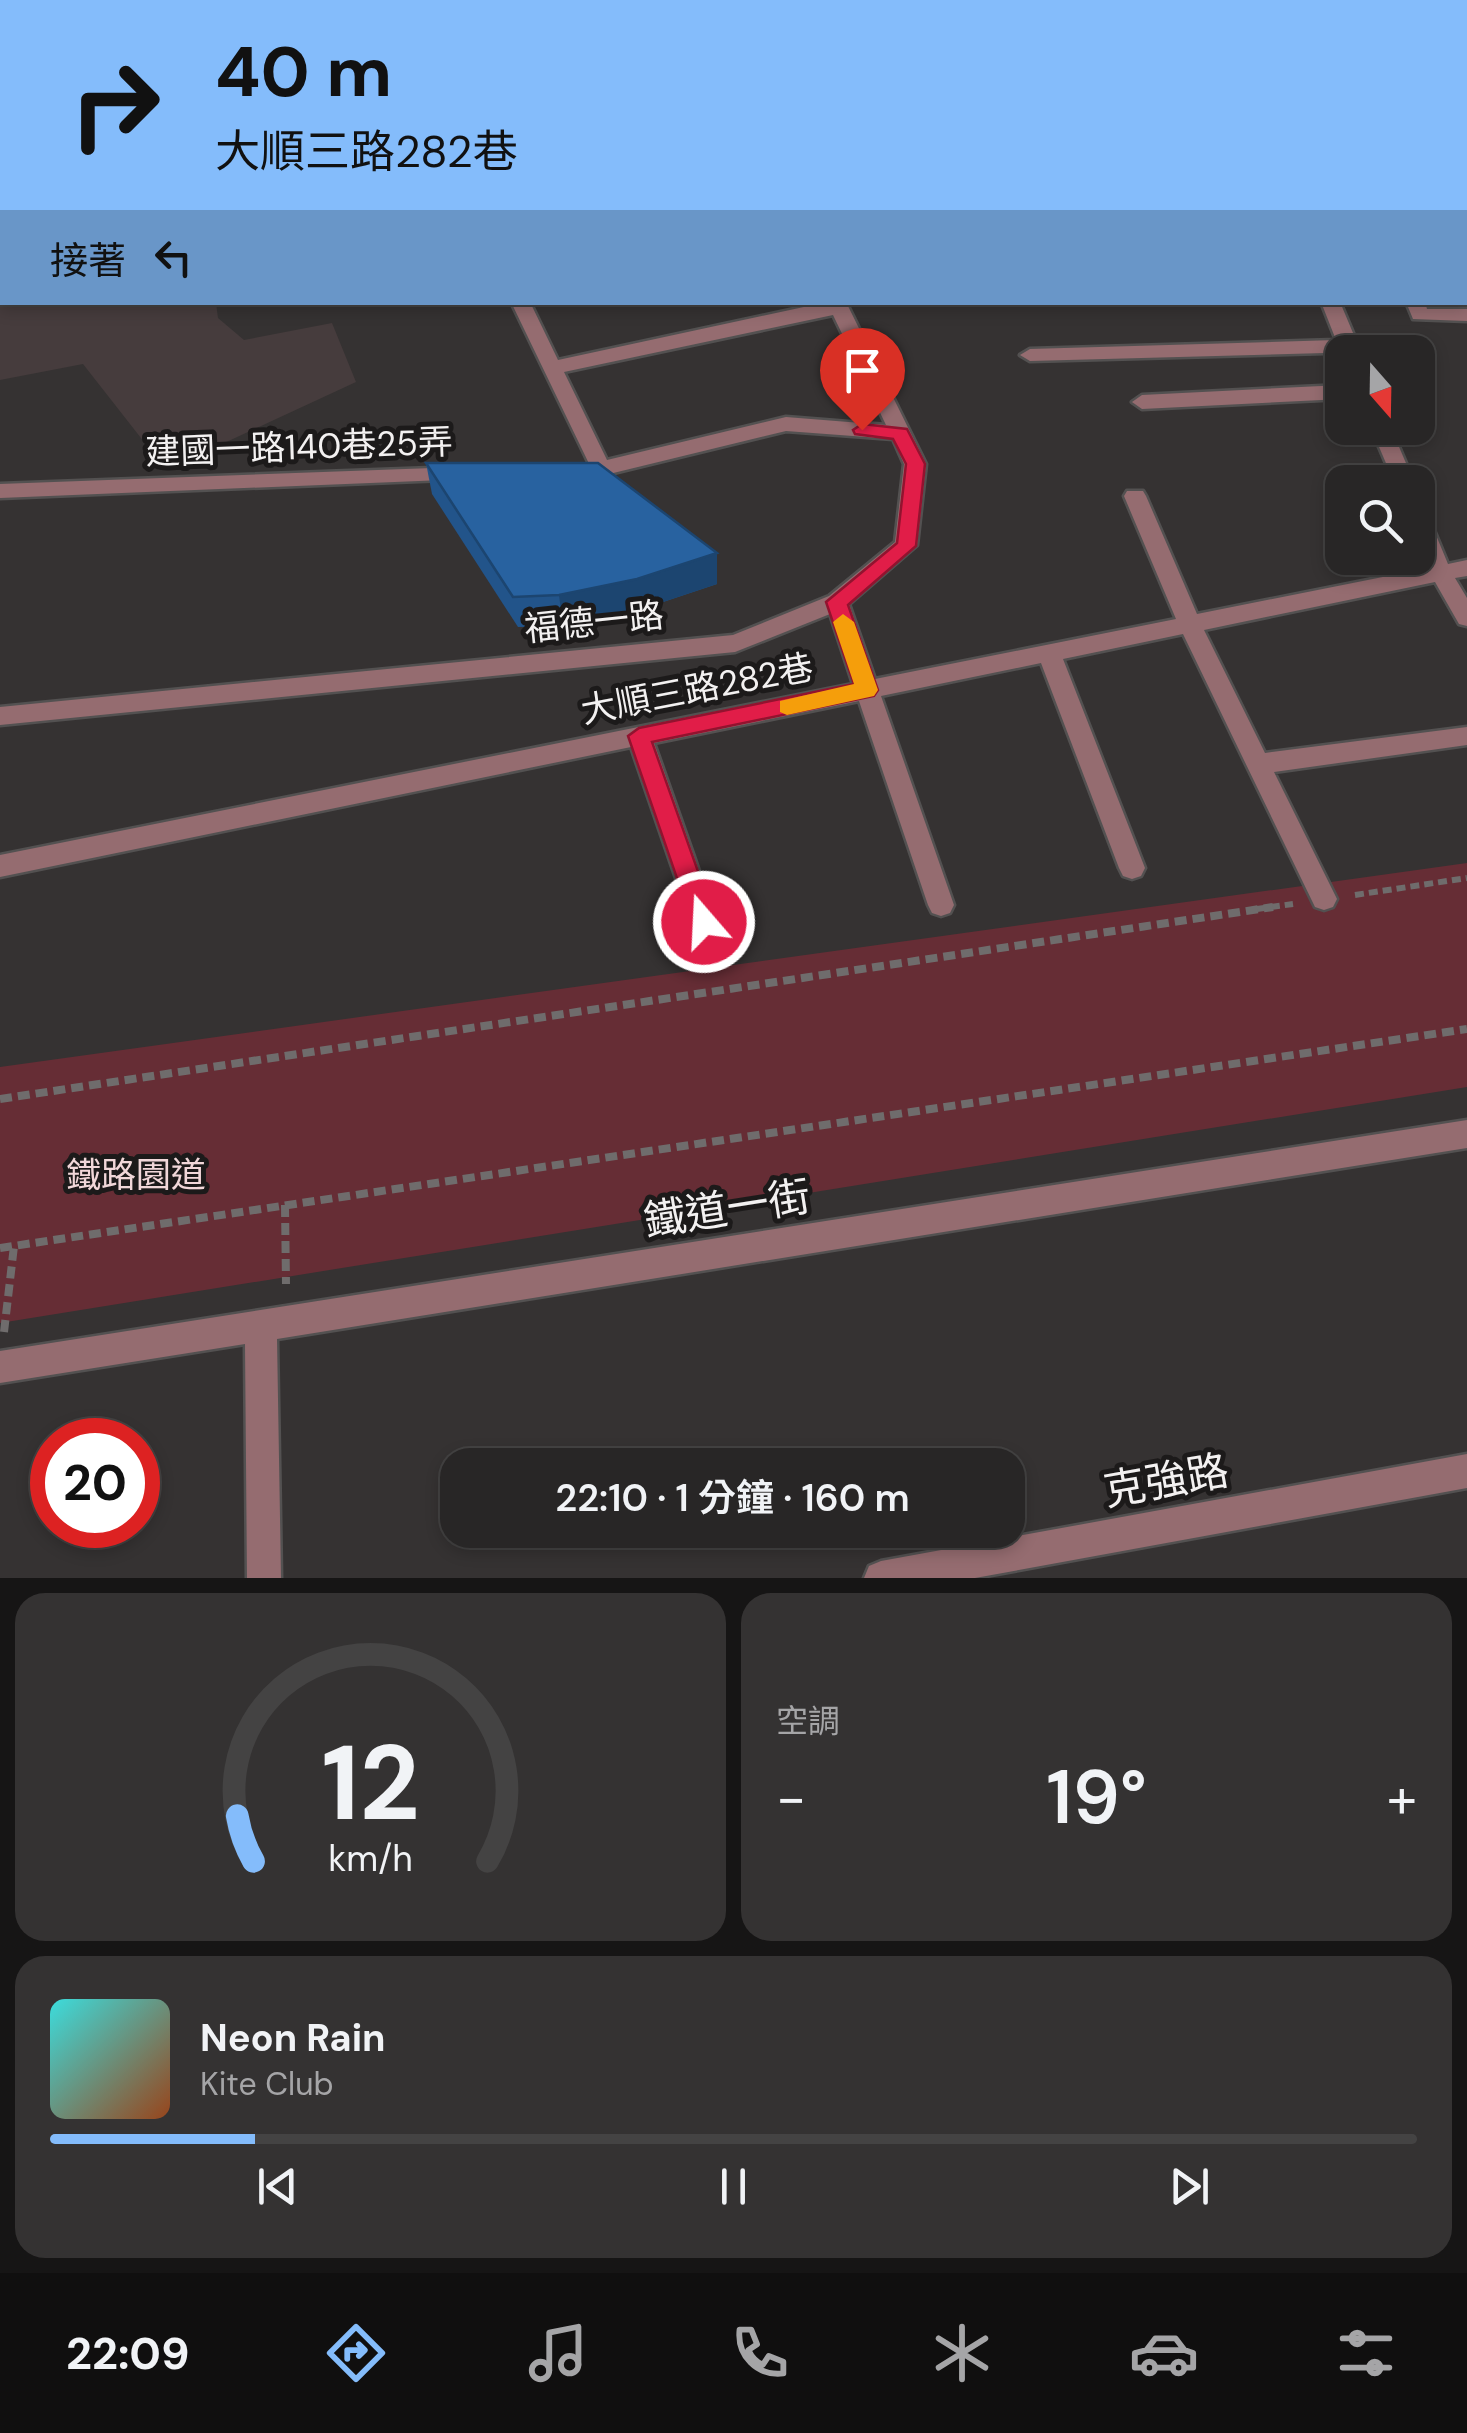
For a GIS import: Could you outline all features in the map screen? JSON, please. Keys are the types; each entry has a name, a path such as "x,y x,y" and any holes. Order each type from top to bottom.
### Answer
{"street":[{"path":"521,305 591,469 786,424 900,433"},
{"path":"551,368 837,305"},
{"name":"福德一路","path":"0,716 735,643 837,602 906,546 916,464 837,305"},
{"path":"1331,305 1343,335"},
{"path":"1416,305 1420,315 1467,315"},
{"path":"1030,355 1325,349"},
{"path":"1142,402 1325,393"},
{"name":"建國一路140巷25弄","path":"0,491 484,473"},
{"path":"1135,496 1190,624 1324,899"},
{"path":"1435,558 1467,618"},
{"name":"大順三路282巷","path":"0,866 1467,568"},
{"path":"837,602 942,906"},
{"path":"1049,653 1132,868"},
{"path":"639,736 704,922"},
{"path":"1258,764 1467,736"},
{"name":"鐵道一街","path":"0,1367 1467,1134"},
{"path":"260,1324 264,1578"},
{"name":"克強路","path":"881,1578 1467,1471"}],"path":[{"path":"0,1098 1467,878"},
{"path":"0,1248 1467,1028"},
{"path":"285,1206 286,1284"},
{"path":"4,1334 14,1246"}],"shaded area":[{"path":"0,305 216,305 218,318 244,340 332,323 356,382 166,470 83,364 0,380"}],"green space":[{"name":"鐵路園道","path":"1467,863 1467,1087 0,1323 0,1067"}],"building":[{"path":"426,463 598,463 717,553 637,579 559,595 513,597"}],"slow traffic":[{"path":"787,706 867,690 843,622"}],"route":[{"path":"704,922 639,736 867,690 837,602 906,546 916,464 900,433 862,430"}]}
